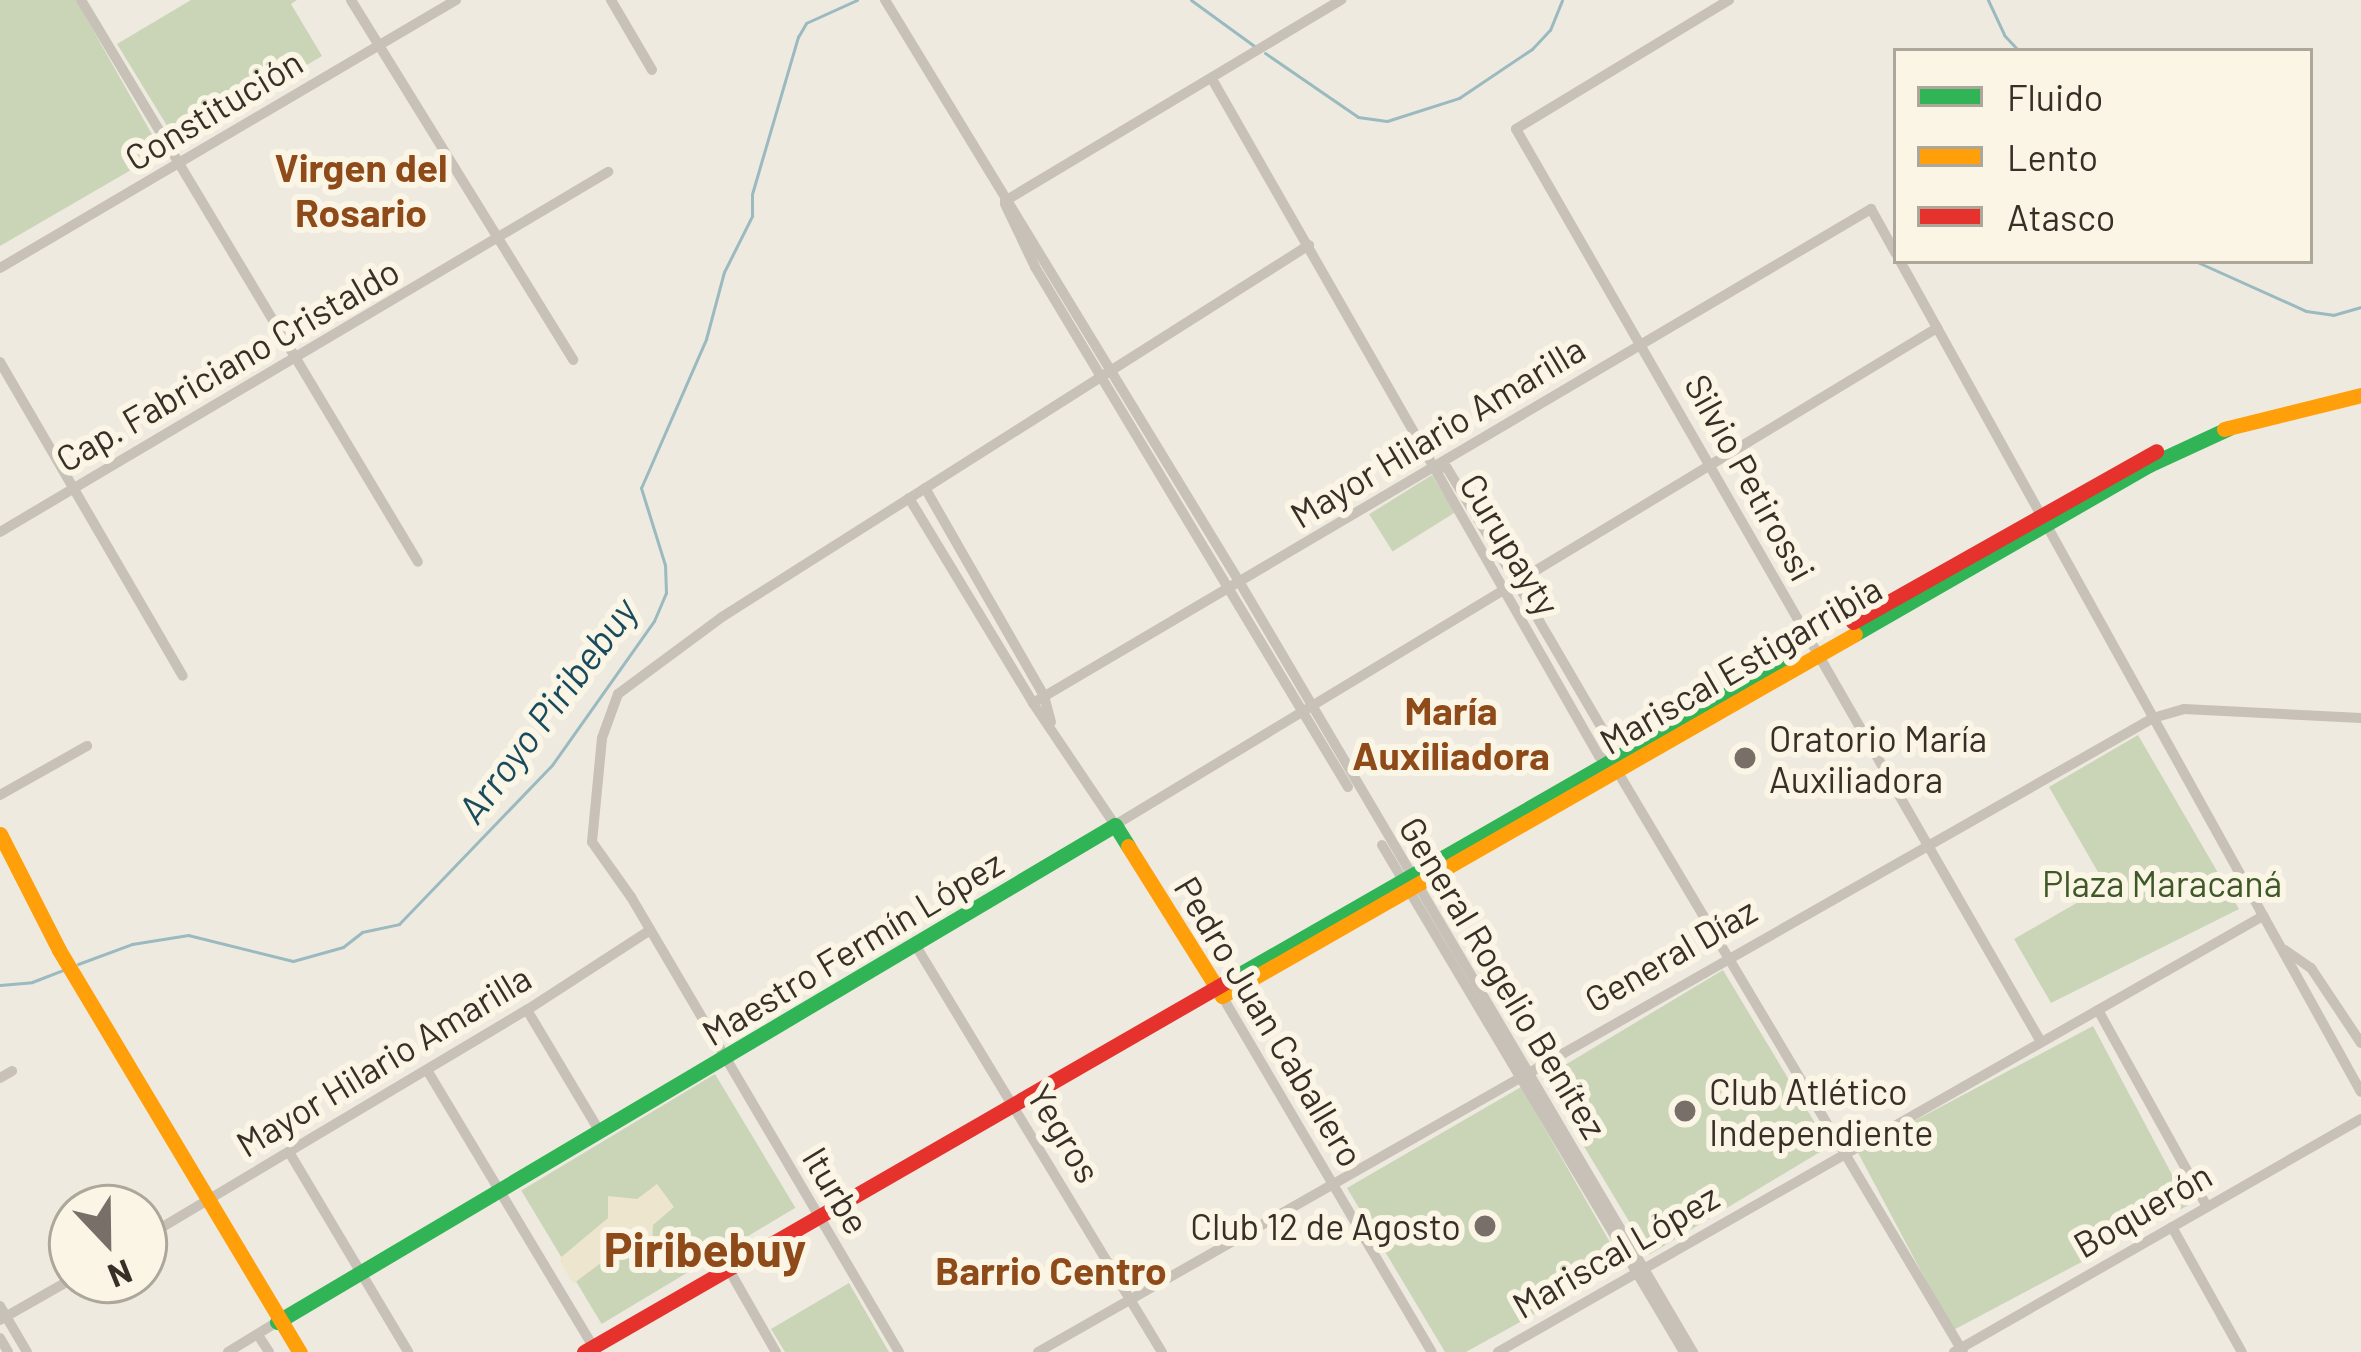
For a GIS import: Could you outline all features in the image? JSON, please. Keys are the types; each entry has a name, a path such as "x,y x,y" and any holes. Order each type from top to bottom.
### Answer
{"street":[{"path":"100,0 84,4 418,562"},
{"path":"351,0 573,360"},
{"name":"Constitución","path":"0,268 456,0"},
{"path":"611,0 652,70"},
{"name":"General Rogelio Benítez","path":"885,0 1689,1352"},
{"path":"1005,201 1341,0"},
{"name":"Silvio Petirossi","path":"1729,0 1516,129 2041,1042"},
{"path":"1213,79 1436,466"},
{"name":"Cap. Fabriciano Cristaldo","path":"0,532 608,172"},
{"name":"Mayor Hilario Amarilla","path":"1038,700 1871,209 1893,249"},
{"name":"Iturbe","path":"899,1352 650,930 592,842 602,738 618,694 722,617 1309,245"},
{"path":"1901,264 2361,1092"},
{"name":"Maestro Fermín López","path":"228,1352 916,946 1937,328"},
{"path":"0,362 183,676"},
{"path":"427,1070 502,1190 591,1350 1012,1102 1218,991 1815,650 2134,461 2229,428 2361,395"},
{"name":"Curupayty","path":"1613,764 1613,747 1448,468 1436,466 1436,477 1599,756 1613,764 1959,1351"},
{"path":"925,488 1038,700"},
{"path":"909,499 1038,700"},
{"name":"Pedro Juan Caballero","path":"1038,700 1432,1352"},
{"name":"General Díaz","path":"1038,1352 1727,955 2153,718 2184,709 2361,718"},
{"path":"0,795 87,746"},
{"path":"0,834 59,950 300,1352"},
{"name":"Mariscal López","path":"1498,1352 2264,916"},
{"name":"Mayor Hilario Amarilla","path":"168,1224 527,1010 650,930"},
{"name":"Yegros","path":"916,946 1162,1352"},
{"path":"2281,947 2311,968 2361,1043"},
{"path":"527,1010 600,1132"},
{"path":"2098,1010 2206,1207"},
{"name":"Boquerón","path":"1959,1351 2361,1118"},
{"path":"289,1152 408,1352"},
{"path":"2172,1227 2242,1352"},
{"path":"728,1268 776,1352"},
{"path":"27,1352 2,1314 48,1291"},
{"path":"258,1335 269,1352"},
{"path":"0,1338 8,1352"}],"green space":[{"path":"0,0 76,0 162,152 0,246"},
{"path":"191,0 297,0 291,4 322,56 177,142 117,44"},
{"path":"1432,475 1455,512 1393,552 1369,514"},
{"name":"Plaza Maracaná","path":"2138,735 2239,909 2051,1003 2014,939 2106,886 2049,787"},
{"name":"Club Atlético Independiente","path":"1723,970 1829,1147 1649,1255 1543,1078"},
{"path":"2093,1026 2188,1205 1953,1331 1857,1151"},
{"path":"715,1074 795,1208 602,1324 521,1190"},
{"name":"Club 12 de Agosto","path":"1521,1087 1623,1265 1466,1352 1445,1352 1347,1188"},
{"path":"849,1283 889,1352 785,1352 771,1329"}],"shaded area":[{"path":"657,1184 674,1207 653,1225 652,1244 627,1243 573,1284 559,1259 608,1218 608,1196 637,1199"}],"waterway":[{"name":"Arroyo Piribebuy","path":"78,964 132,944 188,935 293,961 343,947 362,932 399,924 552,765 654,621 666,593 665,565 641,488 706,339 724,272 752,216 752,194 798,37 806,23 857,0"},
{"name":"Arroyo Piribebuy","path":"1191,0 1257,48"},
{"name":"Arroyo Piribebuy","path":"1265,53 1358,117 1387,121 1459,98 1532,49 1550,30 1562,0"},
{"name":"Arroyo Piribebuy","path":"1988,0 2004,35 2016,48"},
{"name":"Arroyo Piribebuy","path":"2202,264 2306,311 2333,315 2361,307"},
{"name":"Arroyo Piribebuy","path":"0,985 32,982 63,970"}],"traffic: fast":[{"path":"1855,634 2149,465 2229,428"},
{"path":"1226,982 1780,664"},
{"path":"277,1322 1115,825 1128,846"}],"traffic: slow":[{"path":"2224,429 2361,395"},
{"path":"1128,846 1222,996 1855,634"},
{"path":"0,834 59,950 300,1352"}],"traffic: jam":[{"path":"1853,622 2156,451"},
{"path":"584,1352 1226,982"}],"place":[{"name":"Oratorio María Auxiliadora","path":"1745,758"},
{"name":"Club Atlético Independiente","path":"1685,1111"},
{"name":"Club 12 de Agosto","path":"1485,1226"}],"district":[{"name":"Virgen del Rosario","path":"361,190"},
{"name":"María Auxiliadora","path":"1451,734"},
{"name":"Piribebuy","path":"705,1249"},
{"name":"Barrio Centro","path":"1051,1270"}]}
